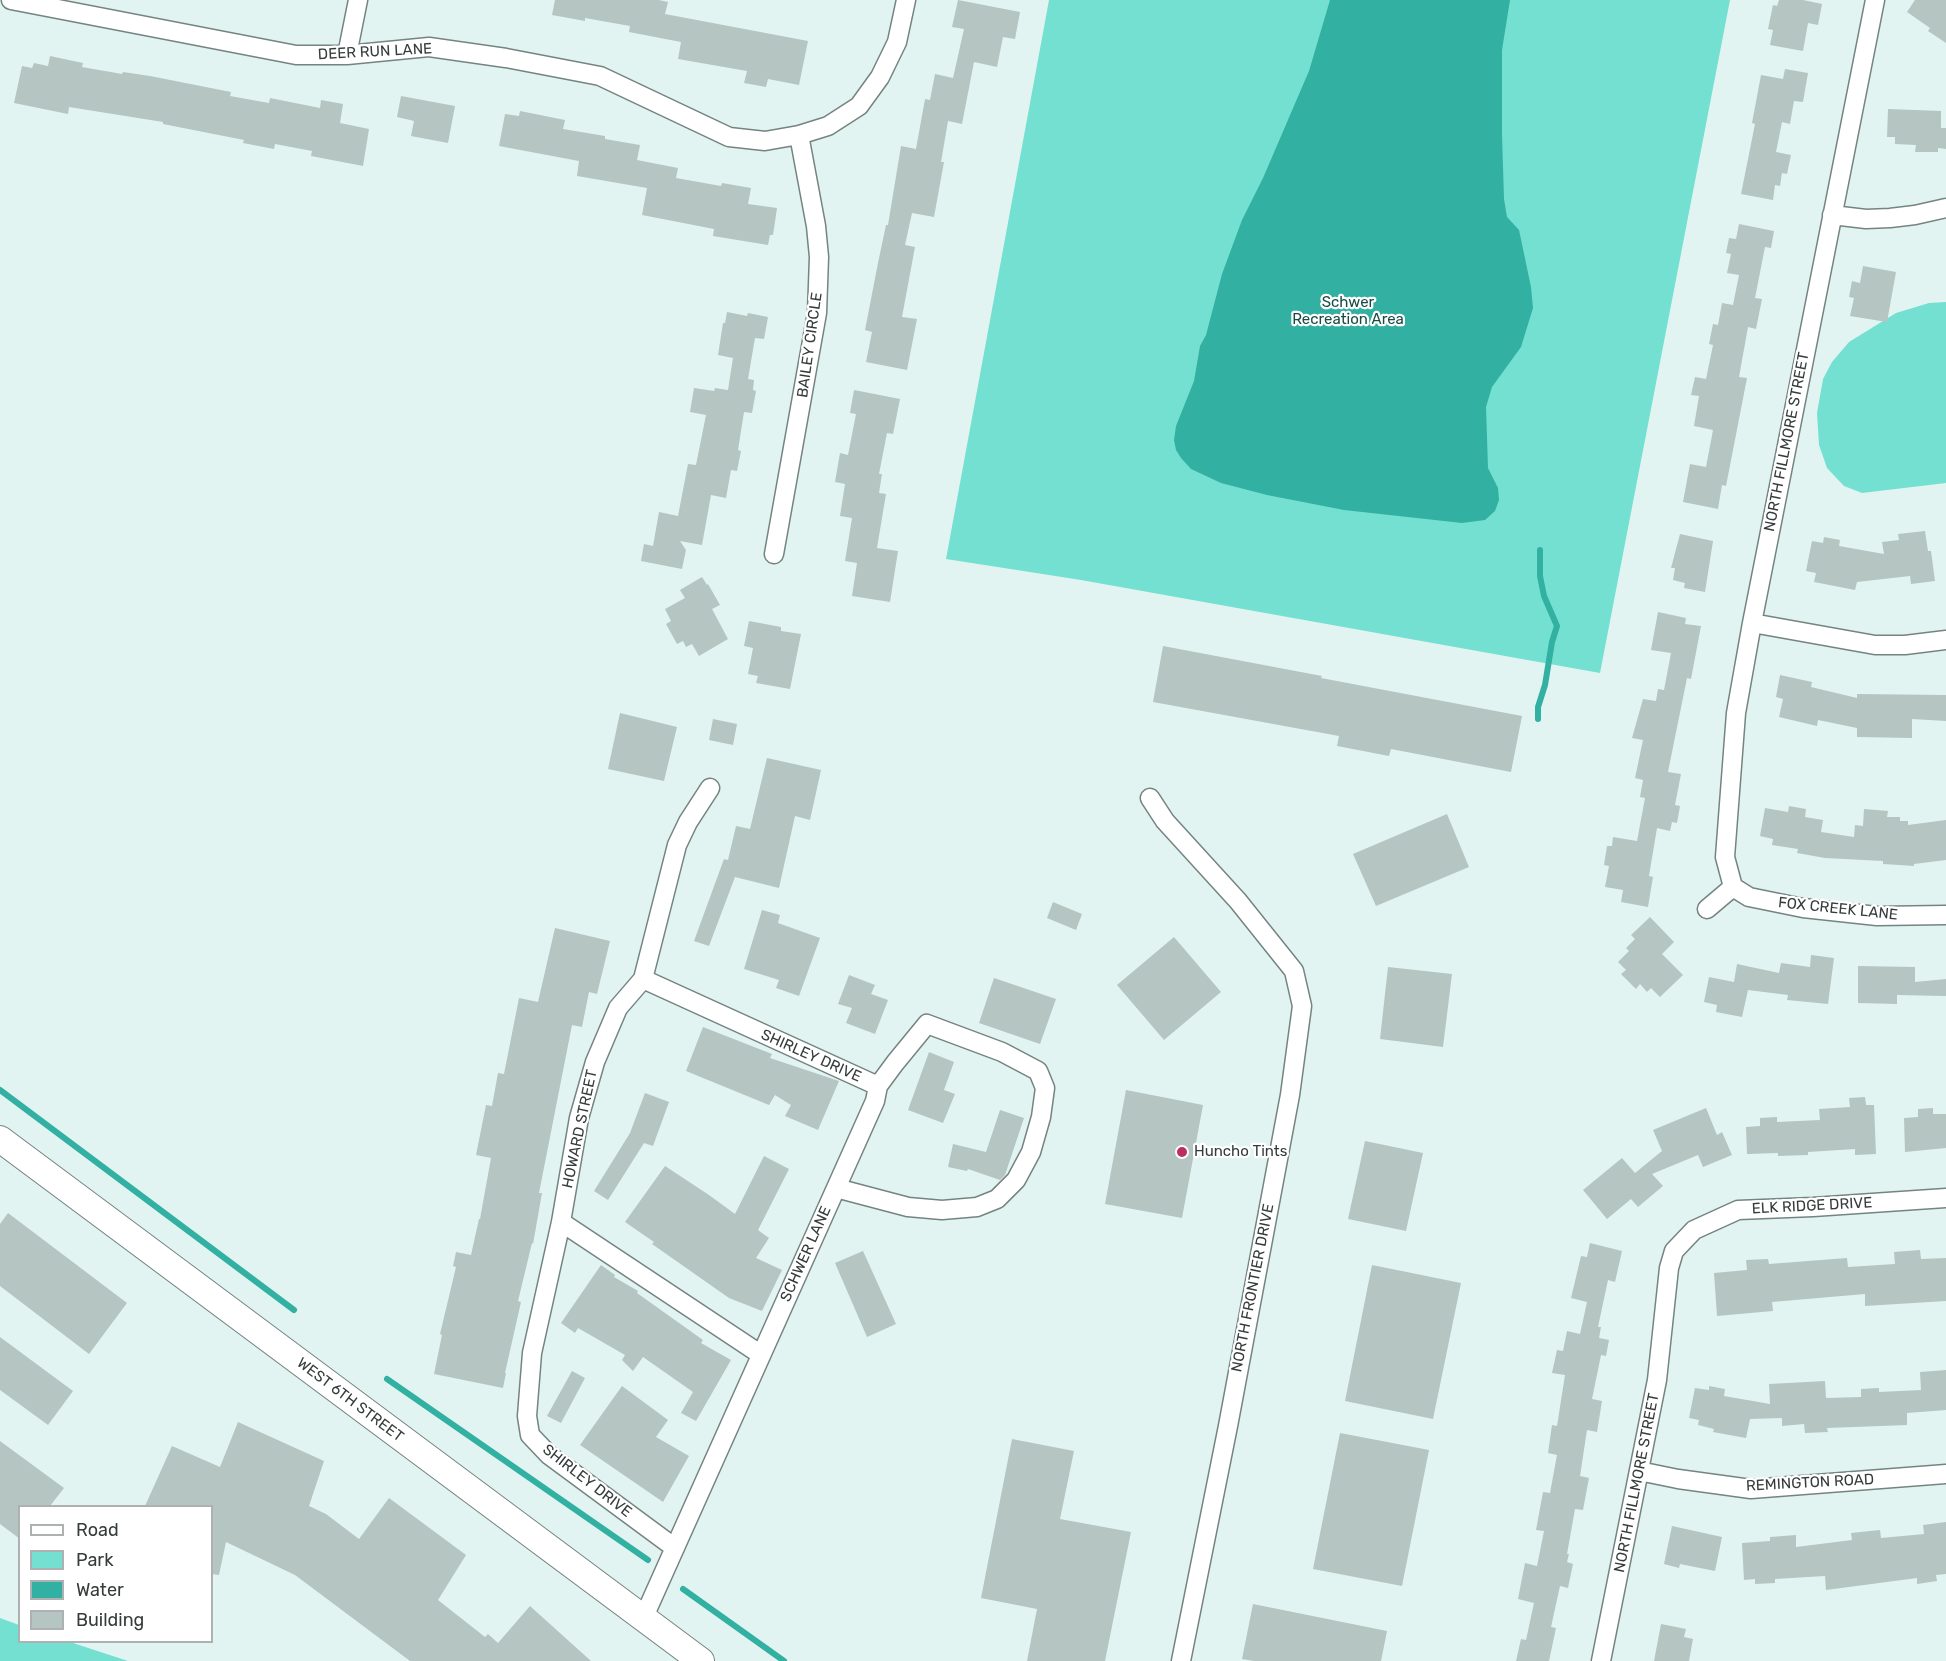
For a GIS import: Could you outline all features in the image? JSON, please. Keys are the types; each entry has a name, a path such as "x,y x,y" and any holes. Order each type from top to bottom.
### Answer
{"main road":[{"name":"WEST 6TH STREET","path":"0,1138 701,1661"}],"street":[{"name":"DEER RUN LANE","path":"11,0 64,5 296,55 347,55 429,47 506,58 600,76 729,137 765,141 799,135 828,126 859,106 880,78 897,42 906,0"},
{"path":"347,55 358,0"},
{"name":"NORTH FILLMORE STREET","path":"1732,887 1725,857 1736,713 1875,0"},
{"name":"BAILEY CIRCLE","path":"774,554 818,313 819,257 816,226 799,135"},
{"path":"1832,215 1890,219 1915,216 1946,208"},
{"path":"1752,623 1875,645 1905,645 1946,639"},
{"name":"HOWARD STREET","path":"561,1222 579,1118 595,1062 618,1008 643,979 677,844 710,788"},
{"name":"NORTH FRONTIER DRIVE","path":"1150,798 1165,821 1238,901 1294,971 1302,1006 1290,1095 1181,1661"},
{"path":"1707,909 1732,887"},
{"name":"FOX CREEK LANE","path":"1732,887 1749,897 1803,908 1877,916 1946,915"},
{"name":"SHIRLEY DRIVE","path":"643,979 878,1086 875,1101 836,1188"},
{"name":"SCHWER LANE","path":"643,1619 836,1188 908,1207 942,1210 977,1207 997,1199 1016,1180 1030,1152 1041,1117 1045,1088 1038,1071 1002,1052 927,1024 878,1086"},
{"name":"ELK RIDGE DRIVE","path":"1665,1304 1669,1268 1674,1251 1694,1230 1738,1210 1813,1208 1946,1198"},
{"path":"561,1222 760,1354"},
{"name":"SHIRLEY DRIVE","path":"561,1222 532,1353 527,1416 530,1435 549,1455 675,1548"},
{"name":"NORTH FILLMORE STREET","path":"1601,1661 1657,1380 1665,1304"},
{"name":"REMINGTON ROAD","path":"1639,1471 1751,1489 1946,1474"}],"green space":[{"name":"Schwer Recreation Area","path":"1049,0 1730,0 1600,673 1081,580 946,559"},
{"path":"1946,302 1946,483 1862,493 1844,486 1827,468 1819,445 1817,413 1823,379 1832,362 1849,342 1896,313 1929,303"},
{"path":"0,1618 18,1625 18,1643 73,1643 128,1661 0,1661"}],"water":[{"path":"1330,0 1510,0 1502,50 1504,199 1507,217 1519,230 1533,308 1521,347 1492,387 1486,407 1488,468 1498,488 1499,500 1495,511 1485,520 1462,523 1344,510 1267,495 1221,483 1191,469 1176,450 1174,440 1176,426 1194,381 1200,346 1206,335 1222,274 1242,220 1263,178 1309,71"}],"building":[{"path":"555,0 659,0 668,2 665,14 808,41 799,85 768,79 766,87 744,83 747,71 678,59 681,42 629,32 630,26 552,15"},
{"path":"958,0 1020,12 1015,39 1003,37 997,67 974,62 962,124 948,121 941,162 944,162 934,217 912,213 905,245 915,247 902,317 917,319 907,370 866,362 872,332 865,330 886,225 888,225 901,146 916,149 925,99 930,100 935,74 953,78 964,29 952,27"},
{"path":"1779,0 1803,0 1822,4 1818,25 1808,23 1803,51 1770,45 1773,30 1768,29 1773,5 1777,6"},
{"path":"1915,0 1946,0 1946,43 1928,31 1930,28 1907,12"},
{"path":"50,56 83,63 82,67 150,76 231,92 230,96 269,103 270,98 320,108 321,100 343,104 340,123 369,129 363,166 311,156 312,151 275,144 274,149 243,143 244,140 163,124 163,122 69,107 68,114 14,103 22,66 32,68 34,63 48,66"},
{"path":"1785,69 1808,73 1803,102 1794,101 1790,124 1782,122 1776,152 1791,155 1787,174 1782,173 1780,186 1775,185 1773,200 1741,194 1755,124 1752,123 1761,75 1783,79"},
{"path":"401,96 455,106 448,143 411,136 414,121 397,117"},
{"path":"1888,109 1941,111 1941,128 1946,128 1946,149 1938,148 1938,152 1915,152 1916,145 1895,144 1895,137 1887,137"},
{"path":"520,111 565,120 563,129 640,145 637,160 678,168 676,178 721,186 722,183 751,188 748,204 777,208 773,235 770,235 768,245 713,236 714,229 642,215 647,188 577,176 579,161 499,146 505,114 519,116"},
{"path":"1739,224 1774,231 1771,248 1765,247 1755,298 1762,299 1756,329 1748,327 1739,377 1747,378 1726,486 1722,485 1718,509 1683,502 1690,464 1706,467 1713,430 1694,426 1699,396 1691,395 1695,377 1706,379 1713,345 1709,344 1713,324 1718,325 1722,303 1733,305 1739,275 1727,273 1731,254 1726,253 1729,238 1736,239"},
{"path":"1863,266 1896,272 1887,322 1850,316 1854,298 1849,297 1852,281 1860,283"},
{"path":"727,312 768,317 764,339 755,338 748,379 754,380 753,390 756,391 752,413 744,412 737,471 731,470 726,498 711,495 702,545 680,541 686,550 682,569 641,561 644,544 653,546 659,512 678,516 688,464 696,465 706,415 690,412 694,388 714,391 715,388 728,390 733,358 718,355"},
{"path":"854,390 900,399 893,434 887,433 879,474 882,474 879,493 886,494 877,548 898,551 890,602 852,596 857,563 845,561 852,518 840,516 845,484 835,482 840,453 848,455 856,414 850,413"},
{"path":"1925,531 1928,551 1931,551 1935,581 1911,584 1910,576 1857,582 1855,590 1814,582 1816,573 1806,571 1812,541 1823,543 1824,537 1840,540 1839,546 1884,554 1882,542 1899,540 1898,534"},
{"path":"1680,534 1713,541 1705,592 1684,588 1685,583 1673,580 1675,568 1671,568"},
{"path":"702,577 720,605 712,609 728,639 699,656 692,644 686,647 683,641 677,644 666,624 671,621 665,609 685,598 680,590"},
{"path":"1658,612 1686,618 1685,624 1701,626 1691,679 1687,678 1668,772 1681,774 1675,805 1680,806 1677,823 1672,822 1670,831 1657,828 1649,876 1653,877 1648,907 1621,902 1623,890 1605,887 1609,866 1604,865 1607,846 1612,846 1613,837 1637,841 1645,798 1640,797 1643,780 1635,778 1643,740 1632,738 1643,699 1656,701 1658,689 1664,690 1671,653 1651,650"},
{"path":"749,621 781,627 781,631 801,634 790,689 756,683 758,676 748,674 753,648 744,646"},
{"path":"1163,646 1522,716 1511,772 1391,749 1389,756 1337,746 1339,736 1153,702"},
{"path":"1780,675 1812,682 1811,687 1857,698 1857,694 1946,695 1946,721 1912,719 1912,738 1857,737 1857,728 1818,720 1817,726 1779,717 1783,699 1776,697"},
{"path":"620,713 677,727 664,781 608,769"},
{"path":"713,719 737,724 733,745 709,740"},
{"path":"767,758 821,770 810,820 795,816 779,888 735,877 709,946 694,941 724,859 728,860 736,826 750,829"},
{"path":"1789,806 1806,809 1805,817 1823,820 1821,832 1854,837 1855,825 1863,826 1864,809 1888,811 1887,817 1900,817 1900,821 1908,821 1908,825 1946,820 1946,860 1914,864 1914,866 1883,864 1883,861 1825,858 1797,853 1798,849 1772,845 1773,839 1760,836 1765,808 1788,812"},
{"path":"1447,814 1469,867 1376,906 1353,854"},
{"path":"1053,902 1082,914 1076,930 1047,918"},
{"path":"762,910 780,915 778,923 820,938 799,996 776,988 779,980 744,969"},
{"path":"1650,917 1674,942 1662,954 1683,975 1660,997 1651,988 1647,992 1640,984 1636,989 1621,974 1626,970 1618,962 1629,951 1626,948 1635,939 1631,935"},
{"path":"555,928 610,941 597,994 589,992 582,1027 572,1025 539,1193 542,1193 533,1244 518,1301 521,1302 503,1388 434,1374 442,1335 440,1334 456,1267 453,1266 456,1252 471,1255 480,1219 491,1158 476,1155 486,1105 492,1106 498,1073 504,1074 519,998 538,1002"},
{"path":"1174,937 1221,992 1164,1040 1117,985"},
{"path":"1811,955 1834,958 1828,1004 1787,1000 1788,995 1748,990 1742,1017 1716,1012 1717,1005 1704,1002 1709,977 1734,982 1737,964 1779,973 1781,963 1810,967"},
{"path":"1858,966 1915,967 1915,982 1946,979 1946,996 1897,995 1897,1004 1858,1003"},
{"path":"1388,967 1452,974 1443,1047 1380,1039"},
{"path":"849,975 875,985 871,994 888,1000 875,1034 846,1023 852,1008 838,1004"},
{"path":"994,978 1056,999 1040,1044 979,1023"},
{"path":"703,1027 772,1054 770,1058 839,1081 818,1130 785,1116 791,1105 775,1095 769,1105 686,1071"},
{"path":"929,1052 954,1062 944,1090 955,1094 943,1123 908,1110"},
{"path":"1126,1090 1203,1105 1182,1218 1105,1204"},
{"path":"645,1093 669,1102 653,1146 644,1143 608,1200 594,1191 630,1133"},
{"path":"1865,1097 1866,1105 1874,1105 1876,1154 1855,1155 1855,1149 1808,1152 1808,1155 1747,1154 1746,1127 1760,1126 1760,1118 1777,1117 1777,1122 1820,1120 1819,1109 1850,1107 1849,1098"},
{"path":"1706,1108 1717,1135 1722,1132 1732,1155 1703,1167 1698,1155 1652,1174 1663,1186 1638,1207 1631,1199 1607,1219 1583,1190 1622,1158 1635,1173 1662,1151 1653,1130"},
{"path":"1933,1108 1933,1114 1946,1114 1946,1148 1905,1152 1904,1118 1918,1117 1918,1109"},
{"path":"1000,1110 1024,1118 1005,1175 1000,1180 968,1169 967,1171 948,1167 953,1144 986,1152"},
{"path":"1365,1141 1423,1153 1406,1231 1348,1219"},
{"path":"764,1156 789,1169 758,1230 769,1238 756,1258 782,1270 762,1311 729,1298 652,1244 654,1242 625,1222 665,1166 735,1214"},
{"path":"8,1213 127,1303 89,1354 0,1286 0,1224"},
{"path":"1590,1243 1622,1251 1615,1282 1608,1280 1598,1327 1601,1327 1599,1338 1609,1340 1606,1356 1601,1355 1592,1399 1602,1401 1597,1432 1587,1430 1580,1476 1589,1478 1583,1510 1575,1509 1567,1554 1569,1554 1567,1562 1573,1564 1568,1588 1560,1586 1551,1627 1556,1628 1549,1661 1516,1661 1521,1639 1526,1640 1534,1603 1518,1599 1525,1563 1537,1566 1544,1531 1536,1530 1543,1492 1550,1493 1557,1455 1548,1453 1552,1425 1557,1426 1565,1375 1552,1373 1557,1350 1563,1351 1567,1331 1580,1334 1587,1302 1571,1298 1581,1256 1587,1257"},
{"path":"1920,1250 1921,1259 1946,1258 1946,1301 1865,1306 1865,1294 1772,1302 1773,1311 1717,1316 1714,1273 1747,1270 1746,1260 1768,1259 1769,1264 1847,1258 1848,1267 1895,1264 1894,1252"},
{"path":"863,1251 896,1324 867,1337 835,1263"},
{"path":"601,1265 615,1275 614,1277 638,1291 637,1293 703,1340 701,1343 731,1360 696,1421 681,1413 693,1392 643,1357 633,1371 622,1360 625,1355 578,1328 575,1333 561,1323"},
{"path":"1372,1265 1461,1283 1433,1419 1345,1401"},
{"path":"0,1337 73,1391 48,1425 0,1390"},
{"path":"1946,1370 1946,1410 1907,1413 1907,1425 1827,1428 1828,1432 1805,1433 1804,1424 1782,1426 1782,1418 1750,1419 1746,1438 1713,1432 1714,1429 1698,1425 1699,1420 1689,1418 1695,1388 1709,1390 1709,1386 1725,1389 1724,1396 1770,1404 1769,1384 1825,1381 1826,1398 1861,1397 1861,1389 1879,1388 1879,1392 1921,1390 1920,1372"},
{"path":"572,1371 585,1378 561,1423 547,1416"},
{"path":"622,1386 668,1420 656,1437 689,1456 663,1502 580,1445"},
{"path":"238,1422 324,1461 309,1506 326,1514 359,1539 389,1498 466,1555 438,1600 485,1637 488,1634 498,1643 530,1606 591,1661 410,1661 295,1575 226,1542 219,1575 213,1574 213,1505 145,1505 172,1446 220,1467"},
{"path":"1340,1433 1429,1450 1402,1586 1313,1569"},
{"path":"1012,1439 1074,1451 1060,1519 1131,1532 1105,1661 1027,1661 1037,1609 981,1598"},
{"path":"0,1441 64,1488 51,1505 18,1505 18,1538 0,1524"},
{"path":"1946,1522 1946,1574 1936,1575 1937,1581 1917,1584 1917,1578 1826,1590 1825,1576 1775,1579 1775,1583 1755,1584 1755,1579 1744,1580 1742,1543 1770,1541 1770,1537 1796,1535 1796,1547 1852,1540 1851,1533 1880,1530 1881,1538 1924,1534 1923,1525"},
{"path":"1672,1526 1722,1537 1715,1571 1680,1564 1679,1568 1664,1564"},
{"path":"1253,1604 1387,1631 1381,1661 1254,1661 1242,1659"},
{"path":"1661,1624 1686,1629 1684,1637 1693,1639 1689,1661 1654,1661"}],"waterway":[{"path":"1538,719 1538,707 1557,626 1544,596 1540,576 1540,550"},
{"path":"0,1090 294,1310"},
{"path":"387,1379 648,1560"},
{"path":"683,1589 784,1661"}],"place":[{"name":"Huncho Tints","path":"1182,1152"}]}
